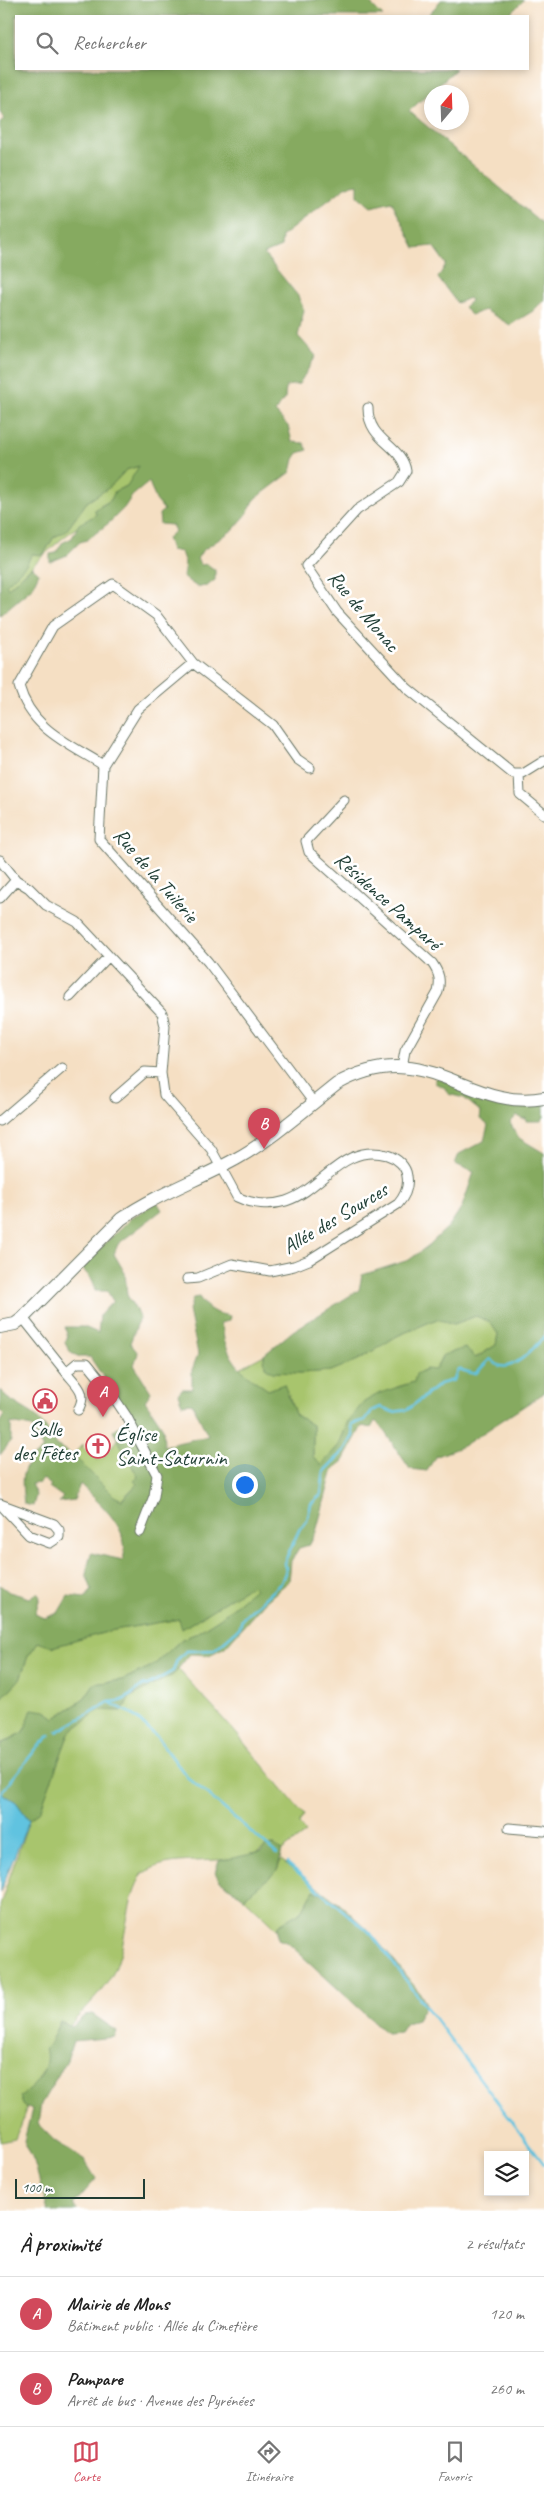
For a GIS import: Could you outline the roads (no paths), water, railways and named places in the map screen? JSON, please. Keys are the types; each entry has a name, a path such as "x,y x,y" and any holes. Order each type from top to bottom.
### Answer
{"street":[{"name":"Rue de Monac","path":"368,408 370,425 402,460 406,471 399,482 357,510 306,566 337,612 407,688 508,771 519,775"},
{"path":"103,766 40,726 22,698 18,686 53,626 113,584 156,614 193,662 273,725 297,759 310,768"},
{"name":"Rue de la Tuilerie","path":"193,662 138,709 103,766 98,834 101,844 208,962 314,1102"},
{"path":"544,761 519,775 520,794 544,814"},
{"name":"Résidence Pamparé","path":"344,800 306,841 309,852 432,963 438,972 441,982 438,992 405,1052 402,1067"},
{"name":"Allée des Sources","path":"0,860 16,880 29,888 46,905 77,922 162,1012 165,1026 161,1073 164,1095 206,1143 237,1196 260,1203 278,1203 295,1198 343,1161 362,1154 384,1154 396,1160 406,1173 407,1186 402,1199 391,1209 309,1260 294,1266 270,1271 232,1264 198,1278 187,1279"},
{"path":"0,898 16,880"},
{"path":"70,997 108,956"},
{"path":"0,1328 15,1324 23,1318 121,1219 160,1195 221,1167 260,1144 314,1102 351,1077 382,1068 402,1067 430,1071 504,1097 544,1098"},
{"path":"0,1121 62,1068"},
{"path":"115,1098 144,1072 161,1073"},
{"path":"23,1318 83,1393 83,1401 78,1410"},
{"path":"66,1372 77,1363 87,1363 109,1390 127,1417 154,1468 156,1485 140,1532"},
{"path":"0,1504 54,1524 59,1530 59,1537 50,1543 33,1538 0,1504"},
{"path":"509,1828 544,1831"}],"water":[{"path":"0,1792 16,1802 29,1820 0,1892"}],"waterway":[{"path":"57,1732 109,1702 127,1698 143,1685 148,1685 173,1671 177,1660 186,1651 214,1650 240,1627 242,1619 281,1583 287,1568 284,1563 300,1528 307,1521 311,1504 321,1495 324,1471 345,1450 353,1436 352,1424 365,1420 372,1411 381,1407 393,1412 407,1410 440,1384 454,1380 458,1369 475,1374 490,1359 500,1366 512,1365 524,1357 544,1337"},
{"path":"111,1703 132,1714 157,1737 187,1777 277,1854"},
{"path":"1,1793 36,1749 50,1735"},
{"path":"287,1863 372,1935 544,2164"}],"place":[{"name":"Pampare","path":"264,1149"},
{"name":"Salle des Fêtes","path":"45,1401"},
{"name":"Mairie de Mons","path":"103,1417"},
{"name":"Église Saint-Saturnin","path":"98,1446"}]}
